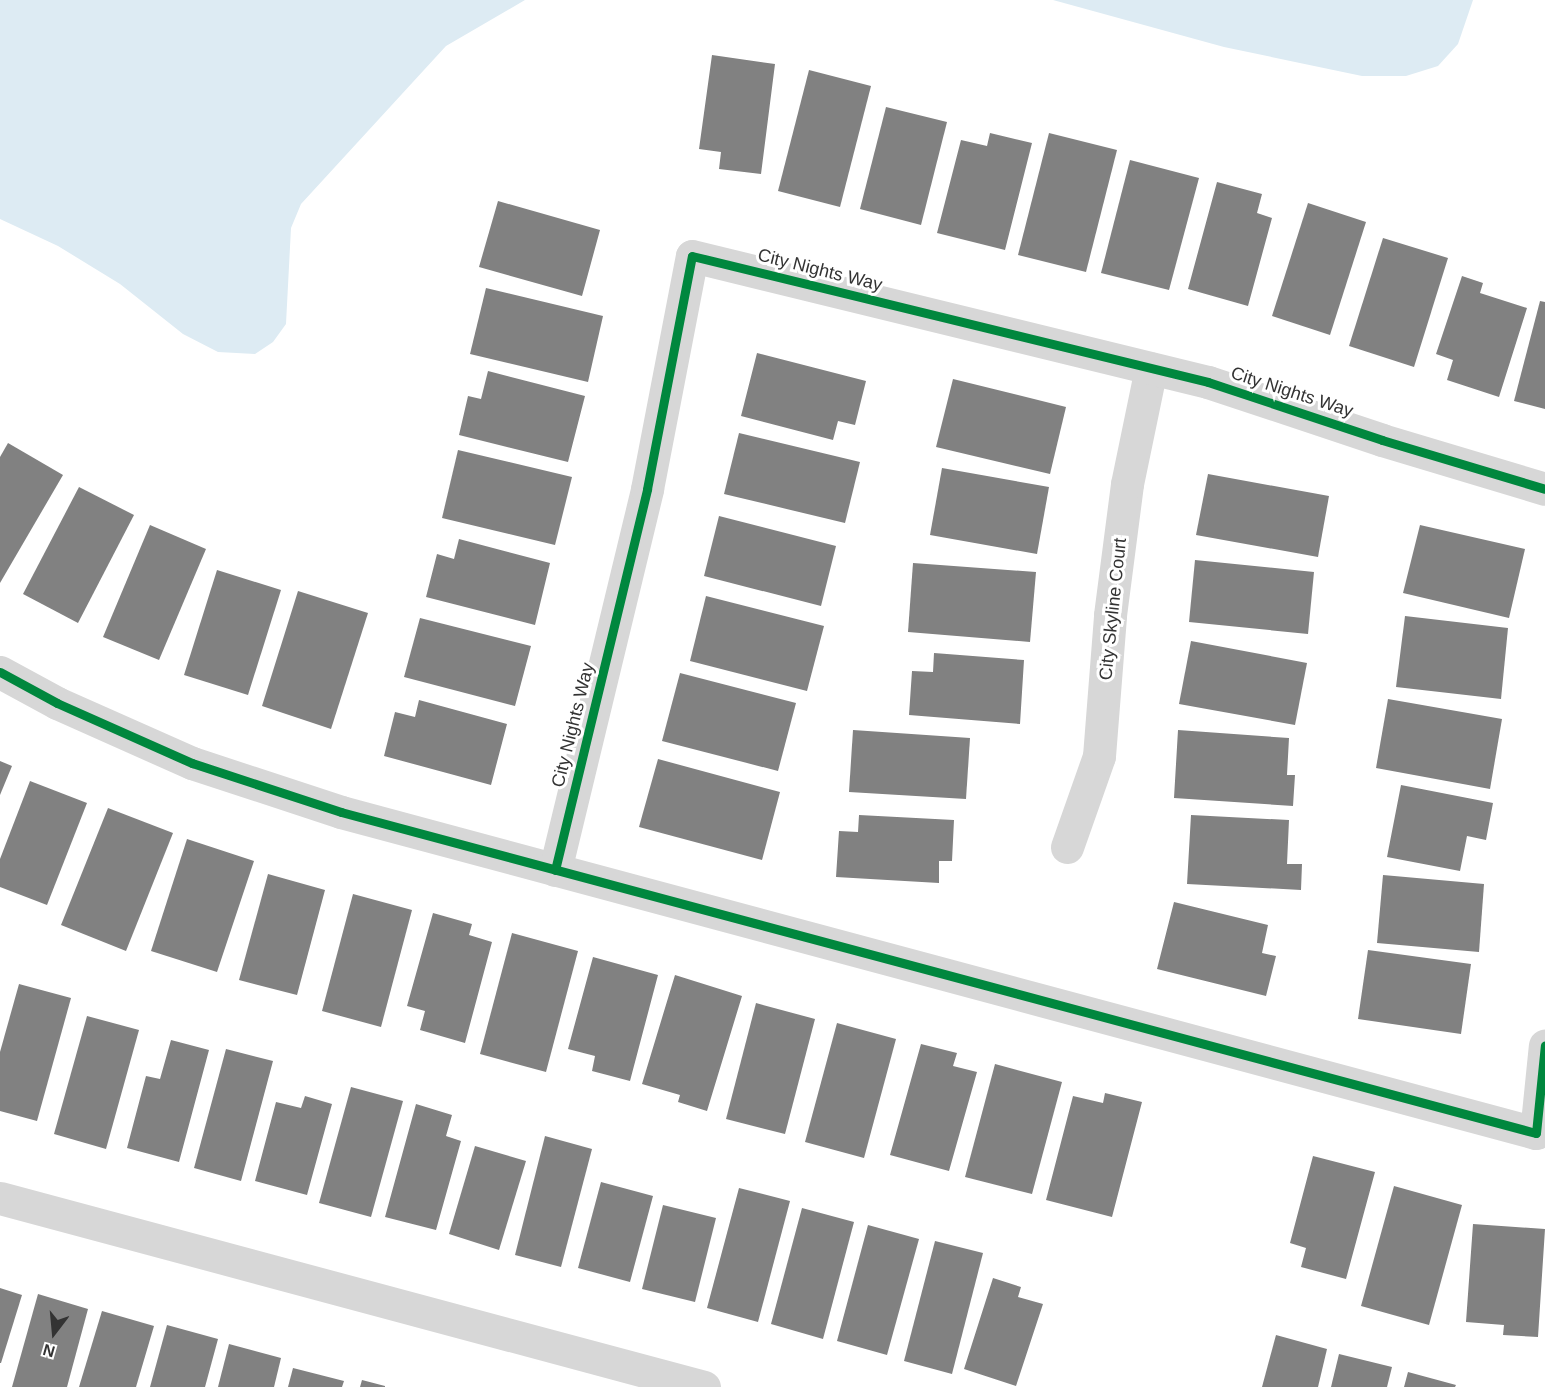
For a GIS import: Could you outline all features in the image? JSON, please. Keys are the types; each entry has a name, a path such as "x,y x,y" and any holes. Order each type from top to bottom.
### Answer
{"street":[{"name":"City Nights Way","path":"555,870 647,489 692,256 1151,368 1283,404 1382,440 1545,489"},
{"name":"City Skyline Court","path":"1067,847 1099,756 1110,615 1127,484 1151,368"},
{"path":"0,672 57,703 192,763 341,812 1536,1133 1545,1045"},
{"path":"0,1198 704,1387"}],"shaded area":[{"path":"0,0 525,0 446,46 301,204 291,228 286,324 273,342 255,354 218,352 183,334 120,284 58,246 0,219"},
{"path":"1053,0 1473,0 1458,44 1438,66 1406,76 1362,76 1224,47"}],"building":[{"path":"712,55 775,64 761,174 719,169 721,152 699,149"},
{"path":"809,70 871,86 840,207 778,191"},
{"path":"886,107 947,122 921,225 860,209"},
{"path":"990,133 1032,143 1005,250 937,233 961,140 987,146"},
{"path":"1049,133 1117,150 1086,272 1018,255"},
{"path":"1130,160 1199,178 1169,290 1101,273"},
{"path":"1217,182 1262,194 1257,213 1272,218 1248,306 1188,289"},
{"path":"498,201 600,230 582,296 479,267"},
{"path":"1308,203 1366,222 1330,335 1272,316"},
{"path":"1383,238 1448,258 1414,367 1349,346"},
{"path":"1462,276 1483,283 1480,293 1527,308 1499,397 1447,380 1453,360 1436,354"},
{"path":"486,288 603,316 588,382 470,354"},
{"path":"1540,301 1545,302 1545,409 1514,401"},
{"path":"757,353 866,381 855,425 838,421 833,440 741,416"},
{"path":"488,371 585,396 568,462 459,435 468,396 481,399"},
{"path":"953,379 1066,407 1050,474 936,447"},
{"path":"739,433 860,462 845,523 724,494"},
{"path":"8,443 63,475 0,583 0,457"},
{"path":"458,450 572,477 555,545 442,518"},
{"path":"942,468 1049,487 1037,554 930,535"},
{"path":"1208,474 1329,496 1318,557 1196,535"},
{"path":"79,487 134,515 78,623 23,594"},
{"path":"719,516 836,546 821,606 704,576"},
{"path":"150,525 206,549 159,660 103,637"},
{"path":"1420,525 1525,549 1509,618 1403,593"},
{"path":"459,539 550,563 535,625 426,597 437,554 454,559"},
{"path":"1195,560 1314,572 1308,634 1189,622"},
{"path":"913,563 1036,572 1030,642 908,632"},
{"path":"217,570 281,590 248,695 184,675"},
{"path":"298,591 368,613 331,729 262,706"},
{"path":"706,596 824,626 807,691 690,661"},
{"path":"1405,616 1508,628 1501,699 1396,687"},
{"path":"420,618 531,646 515,706 404,677"},
{"path":"1191,641 1307,663 1295,725 1179,704"},
{"path":"934,653 1024,660 1020,724 909,715 912,671 933,672"},
{"path":"680,673 796,703 778,771 662,741"},
{"path":"1388,699 1502,719 1490,789 1376,768"},
{"path":"419,700 507,724 491,785 384,756 395,712 415,717"},
{"path":"853,730 970,738 966,799 849,792"},
{"path":"1178,730 1289,738 1287,775 1295,775 1293,806 1174,798"},
{"path":"658,759 780,792 762,860 639,827"},
{"path":"0,761 12,766 0,795"},
{"path":"30,781 87,803 47,905 0,887 0,859"},
{"path":"1401,785 1493,803 1486,840 1467,836 1460,871 1387,857"},
{"path":"108,808 173,833 126,951 61,925"},
{"path":"859,815 954,820 952,861 939,861 939,883 836,877 839,831 858,832"},
{"path":"1191,815 1289,820 1287,864 1302,864 1301,890 1187,884"},
{"path":"187,839 254,861 217,972 151,951"},
{"path":"268,874 325,890 297,995 239,980"},
{"path":"1383,875 1484,884 1479,952 1377,943"},
{"path":"353,894 412,910 381,1027 322,1011"},
{"path":"1174,902 1268,925 1262,953 1276,956 1266,996 1157,969"},
{"path":"433,913 472,924 469,935 492,942 465,1043 420,1030 425,1011 407,1006"},
{"path":"512,933 578,951 546,1072 480,1054"},
{"path":"1368,950 1471,964 1461,1034 1358,1019"},
{"path":"593,957 658,975 630,1081 592,1071 595,1056 568,1049"},
{"path":"675,975 742,996 707,1111 678,1102 680,1095 642,1084"},
{"path":"19,984 71,998 37,1121 0,1111 0,1052"},
{"path":"756,1003 815,1019 785,1134 726,1119"},
{"path":"87,1016 139,1030 106,1149 54,1134"},
{"path":"837,1023 896,1039 864,1158 805,1142"},
{"path":"171,1040 209,1050 179,1162 127,1148 146,1076 160,1079"},
{"path":"921,1044 957,1053 953,1066 977,1072 949,1171 890,1155"},
{"path":"226,1049 273,1061 241,1181 194,1168"},
{"path":"995,1064 1062,1082 1032,1194 965,1177"},
{"path":"351,1087 403,1101 371,1217 319,1203"},
{"path":"1105,1093 1142,1102 1112,1217 1046,1200 1073,1096 1103,1103"},
{"path":"305,1096 332,1104 307,1195 255,1181 276,1102 301,1108"},
{"path":"416,1104 452,1115 446,1136 461,1141 436,1230 385,1217"},
{"path":"545,1136 592,1149 561,1267 515,1255"},
{"path":"475,1146 526,1161 499,1250 449,1234"},
{"path":"1313,1156 1375,1172 1346,1279 1301,1267 1306,1248 1290,1243"},
{"path":"601,1182 653,1196 630,1282 578,1268"},
{"path":"1394,1186 1462,1205 1429,1325 1361,1306"},
{"path":"739,1188 790,1201 758,1322 707,1308"},
{"path":"663,1205 716,1218 695,1302 642,1289"},
{"path":"802,1208 854,1222 823,1339 771,1324"},
{"path":"1473,1224 1545,1229 1538,1337 1503,1335 1504,1325 1466,1322"},
{"path":"868,1225 919,1239 887,1355 837,1341"},
{"path":"935,1241 983,1253 952,1374 904,1361"},
{"path":"993,1278 1021,1287 1018,1297 1043,1304 1016,1386 964,1369"},
{"path":"0,1288 22,1295 1,1363 0,1363"},
{"path":"38,1294 88,1309 67,1387 12,1387"},
{"path":"102,1311 154,1326 136,1387 79,1387"},
{"path":"167,1325 218,1339 205,1387 150,1387"},
{"path":"1276,1335 1327,1349 1318,1387 1262,1387"},
{"path":"229,1344 281,1358 274,1387 218,1387"},
{"path":"1339,1354 1392,1367 1387,1387 1331,1387"},
{"path":"293,1368 344,1381 342,1387 288,1387"},
{"path":"1408,1372 1456,1385 1455,1387 1404,1387"},
{"path":"362,1380 385,1386 385,1387 360,1387"}],"cycle path":[{"path":"555,870 647,489 692,256 1208,382 1382,440 1545,489"},
{"path":"0,672 57,703 192,763 341,812 1536,1133 1545,1045"}]}
